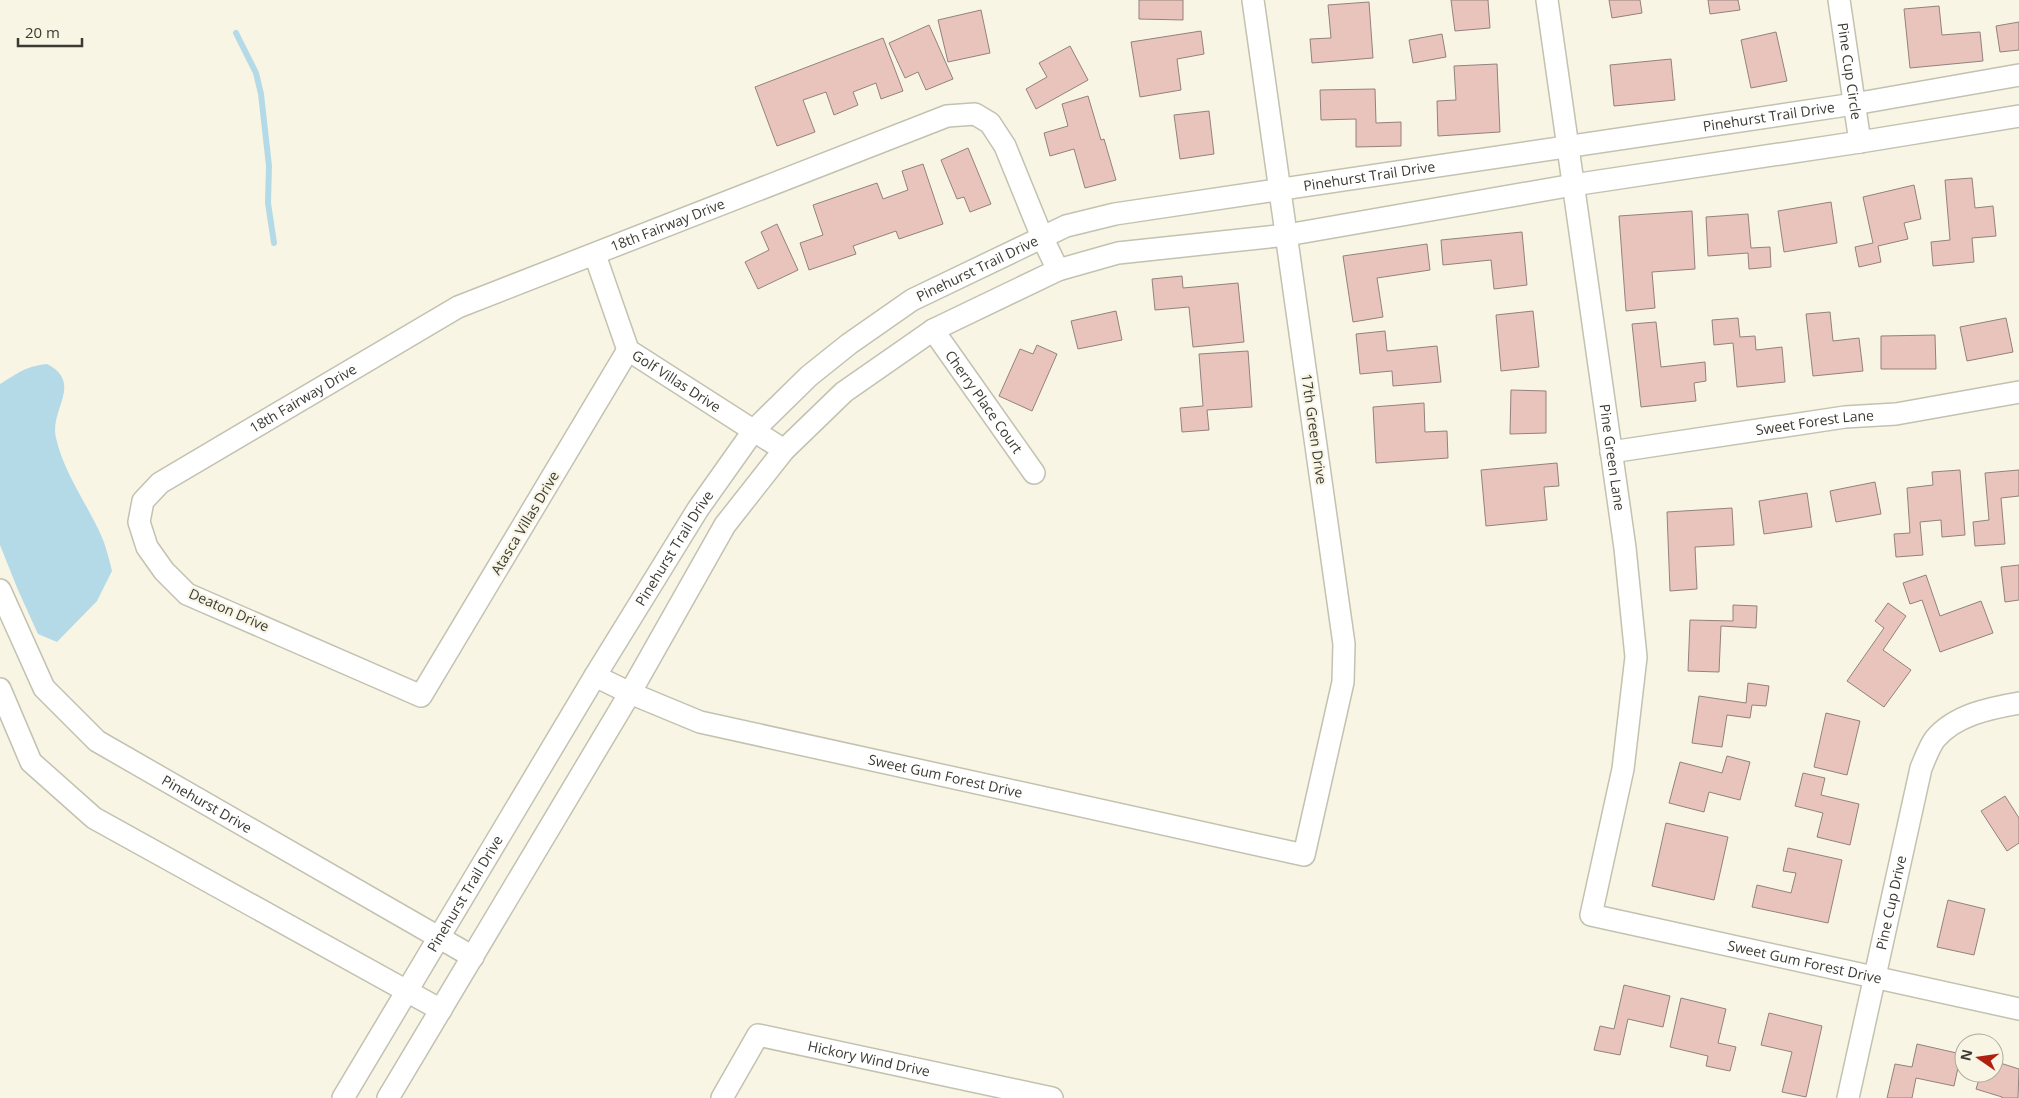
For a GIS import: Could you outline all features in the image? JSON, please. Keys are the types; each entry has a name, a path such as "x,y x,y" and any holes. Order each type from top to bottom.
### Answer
{"street":[{"name":"17th Green Drive","path":"1252,0 1344,644 1343,682 1304,855"},
{"name":"Pine Green Lane","path":"1547,0 1611,452 1636,657 1623,769 1591,915"},
{"name":"Pine Cup Circle","path":"1839,0 1860,142"},
{"name":"Pinehurst Trail Drive","path":"343,1098 698,509 754,430 809,376 849,344 912,300 1066,226 1115,214 1854,104 2019,75"},
{"name":"18th Fairway Drive","path":"214,452 458,307 947,116 975,114 990,123 1005,146 1042,237 1058,270"},
{"path":"388,1098 630,693 725,525 784,450 844,392 933,330 1058,270 1118,253 1287,235 1573,185 2019,116"},
{"name":"Golf Villas Drive","path":"595,255 628,350 784,450"},
{"name":"Cherry Place Court","path":"933,330 1034,473"},
{"name":"Atasca Villas Drive","path":"421,696 628,350"},
{"name":"Sweet Forest Lane","path":"1611,452 1845,417 1896,414 2019,392"},
{"name":"Deaton Drive","path":"214,452 160,483 143,501 139,522 147,547 164,571 187,594 421,696"},
{"name":"Pinehurst Drive","path":"0,590 44,688 98,741 441,937 473,958"},
{"name":"Sweet Gum Forest Drive","path":"596,676 630,693 700,722 1304,855"},
{"path":"0,689 31,762 94,818 441,1010"},
{"name":"Pine Cup Drive","path":"1848,1098 1921,768 1934,740 1958,721 1986,709 2019,703"},
{"name":"Sweet Gum Forest Drive","path":"1591,915 2019,1009"},
{"name":"Hickory Wind Drive","path":"722,1098 758,1035 1052,1098"}],"water":[{"path":"47,364 58,371 63,380 63,398 55,428 60,451 64,463 101,535 112,571 97,601 57,642 38,634 0,545 0,384 27,369"}],"building":[{"path":"1139,0 1183,0 1183,20 1139,19"},
{"path":"1451,0 1488,0 1490,28 1455,31"},
{"path":"1609,0 1640,0 1642,13 1612,18"},
{"path":"1708,0 1738,0 1740,10 1710,14"},
{"path":"1369,2 1373,58 1312,63 1310,39 1331,38 1328,5"},
{"path":"1939,6 1942,35 1980,32 1983,61 1910,68 1904,9"},
{"path":"981,10 990,53 948,62 938,20"},
{"path":"2019,22 2019,50 2000,52 1996,26"},
{"path":"929,25 953,79 926,90 918,72 905,78 889,43"},
{"path":"1201,31 1204,54 1177,59 1181,90 1140,97 1131,42"},
{"path":"1776,32 1787,81 1751,88 1741,40"},
{"path":"1442,34 1446,57 1413,63 1409,40"},
{"path":"883,38 903,91 881,99 876,83 853,92 858,105 834,115 826,92 803,100 815,132 777,146 755,87"},
{"path":"1070,46 1088,80 1036,109 1026,89 1047,77 1039,63"},
{"path":"1671,59 1675,100 1614,106 1610,65"},
{"path":"1497,64 1500,132 1438,136 1437,101 1456,100 1454,66"},
{"path":"1375,89 1376,123 1401,122 1401,146 1356,147 1356,119 1321,120 1320,90"},
{"path":"1088,96 1101,140 1104,139 1116,180 1085,188 1074,149 1050,156 1044,133 1068,126 1062,104"},
{"path":"1209,111 1214,154 1180,159 1174,115"},
{"path":"968,148 991,204 970,212 964,197 957,199 941,160"},
{"path":"923,164 943,224 899,239 896,231 853,246 856,254 809,270 800,243 823,235 813,205 877,183 883,199 908,190 902,171"},
{"path":"1972,178 1975,208 1993,206 1996,236 1972,238 1974,262 1933,266 1931,242 1950,240 1945,180"},
{"path":"1914,185 1921,219 1904,223 1908,239 1878,246 1881,262 1859,267 1855,247 1873,243 1863,197"},
{"path":"1831,202 1837,243 1784,252 1778,211"},
{"path":"1692,211 1695,269 1652,272 1655,308 1626,311 1619,216"},
{"path":"1748,214 1751,248 1770,247 1771,267 1749,269 1748,253 1708,256 1706,217"},
{"path":"777,224 798,270 758,289 745,262 769,250 761,232"},
{"path":"1522,232 1527,285 1494,289 1491,260 1443,265 1441,240"},
{"path":"1427,244 1430,270 1377,278 1383,317 1353,322 1343,256"},
{"path":"1182,276 1183,288 1238,283 1244,342 1193,347 1189,307 1155,310 1152,279"},
{"path":"1116,311 1122,340 1078,349 1071,321"},
{"path":"1533,311 1539,367 1501,371 1496,315"},
{"path":"1830,312 1833,341 1859,338 1863,371 1813,376 1806,314"},
{"path":"1738,318 1740,337 1755,336 1756,350 1782,347 1785,382 1737,387 1733,343 1714,345 1712,320"},
{"path":"2006,318 2013,352 1967,361 1960,327"},
{"path":"1656,322 1661,367 1705,362 1706,381 1694,383 1696,401 1641,407 1632,324"},
{"path":"1385,331 1387,351 1437,346 1441,382 1393,386 1392,371 1360,374 1356,334"},
{"path":"1935,335 1936,369 1881,369 1881,336"},
{"path":"1037,345 1057,354 1032,411 999,396 1020,349 1033,354"},
{"path":"1248,351 1252,407 1207,410 1209,430 1182,432 1180,408 1203,406 1199,354"},
{"path":"1511,390 1546,391 1546,433 1510,434"},
{"path":"1424,403 1425,432 1447,431 1448,458 1376,463 1373,407"},
{"path":"1557,463 1559,486 1544,487 1547,520 1486,526 1481,470"},
{"path":"1960,470 1965,535 1942,537 1941,520 1920,522 1923,555 1896,557 1894,534 1910,533 1907,488 1933,485 1932,472"},
{"path":"2019,470 2019,496 2001,498 2005,544 1975,546 1973,522 1989,520 1985,473"},
{"path":"1875,482 1881,514 1836,522 1830,491"},
{"path":"1807,493 1812,527 1764,534 1759,501"},
{"path":"1732,508 1734,545 1695,547 1697,589 1670,591 1667,512"},
{"path":"2019,565 2019,600 2005,602 2001,567"},
{"path":"1926,575 1940,616 1981,601 1993,633 1940,652 1922,600 1910,604 1903,583"},
{"path":"1888,603 1906,616 1883,650 1911,670 1884,707 1847,681 1884,628 1875,621"},
{"path":"1733,605 1757,606 1756,628 1721,626 1719,672 1688,671 1690,620 1733,621"},
{"path":"1748,683 1769,686 1766,706 1752,705 1750,718 1727,715 1722,747 1692,743 1699,696 1746,703"},
{"path":"1826,713 1860,721 1847,775 1814,767"},
{"path":"1727,756 1750,762 1740,800 1709,792 1704,812 1669,803 1680,762 1722,773"},
{"path":"1803,773 1825,778 1821,795 1859,804 1850,845 1817,837 1823,813 1795,806"},
{"path":"2005,796 2019,818 2019,843 2007,851 1981,811"},
{"path":"1666,823 1728,837 1714,900 1652,886"},
{"path":"1788,848 1842,860 1828,923 1752,907 1757,885 1791,893 1796,873 1783,871"},
{"path":"1948,900 1985,909 1974,955 1937,947"},
{"path":"1624,985 1670,996 1663,1027 1628,1019 1620,1055 1594,1050 1600,1026 1614,1029"},
{"path":"1681,998 1726,1009 1718,1043 1736,1047 1730,1071 1706,1066 1708,1056 1670,1047"},
{"path":"1769,1013 1822,1026 1806,1097 1782,1092 1792,1052 1761,1045"},
{"path":"1917,1044 1954,1052 1954,1086 1916,1078 1912,1098 1887,1098 1895,1064 1912,1067"},
{"path":"2004,1064 2019,1069 2018,1098 2002,1098 1976,1089 1978,1083 2004,1083"}],"waterway":[{"path":"236,33 256,73 261,94 269,166 268,203 274,243"}]}
